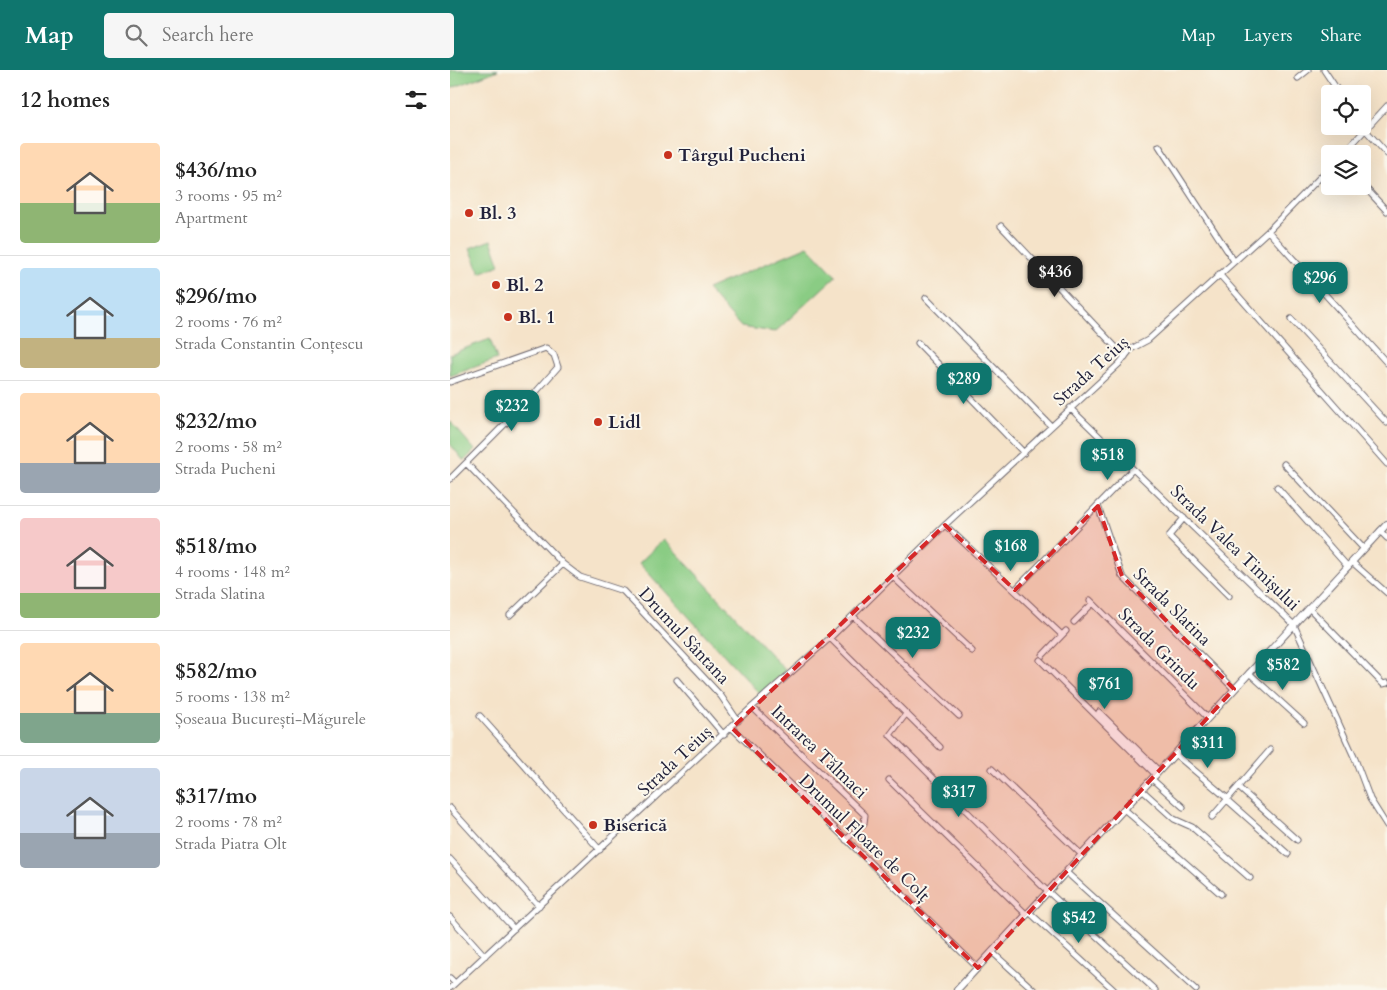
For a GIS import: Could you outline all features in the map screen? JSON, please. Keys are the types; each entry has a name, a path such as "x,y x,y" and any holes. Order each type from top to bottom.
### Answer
{"main road":[{"path":"961,989 992,952 1387,524"}],"street":[{"path":"1298,78 1308,70"},
{"path":"1324,70 1334,85"},
{"path":"1371,121 1387,106"},
{"path":"1350,145 1358,135"},
{"path":"1370,135 1387,154"},
{"path":"1159,146 1234,261"},
{"name":"Strada Teiuș","path":"450,988 732,728 752,707 830,638 945,526 1125,357 1132,348 1148,340 1268,231 1321,176"},
{"path":"1371,194 1387,211"},
{"path":"1001,226 1125,357"},
{"path":"1268,231 1387,363"},
{"path":"1219,274 1387,464"},
{"path":"926,298 1051,426"},
{"path":"1292,319 1387,423"},
{"path":"918,342 1024,453"},
{"path":"450,382 546,348 554,356 558,367 528,401 450,479"},
{"name":"Strada Valea Timișului","path":"1070,408 1294,625"},
{"name":"Drumul Sântana","path":"467,464 563,564 580,577 623,591 721,696 738,721"},
{"path":"1284,464 1364,549"},
{"path":"1015,590 1133,469"},
{"path":"1277,487 1350,564 1387,593"},
{"name":"Strada Slatina","path":"1098,506 1122,576 1234,689"},
{"path":"1184,518 1169,536 1229,596"},
{"path":"945,526 1064,633 1042,658 1155,775"},
{"path":"1380,531 1387,538"},
{"path":"510,615 563,564"},
{"path":"892,577 972,651"},
{"name":"Strada Grindu","path":"1074,622 1092,602 1208,718"},
{"path":"1309,608 1383,684 1387,683"},
{"path":"853,616 959,716"},
{"path":"1294,625 1355,759 1372,803 1387,826"},
{"path":"830,638 940,747"},
{"path":"1249,673 1304,723"},
{"path":"678,680 724,735"},
{"name":"Intrarea Tălmaci","path":"752,707 865,815 864,823 846,840"},
{"path":"1099,712 1183,807"},
{"path":"906,714 889,733 1048,892 1155,990"},
{"path":"480,716 600,850"},
{"name":"Drumul Floare de Colț","path":"732,728 978,968"},
{"path":"1212,817 1270,750"},
{"path":"1175,754 1288,854"},
{"path":"992,769 1082,855"},
{"path":"889,780 1028,914 1114,990"},
{"path":"1238,788 1297,840"},
{"path":"1142,790 1174,819 1192,828 1250,878"},
{"path":"450,808 538,906"},
{"path":"1124,809 1221,894"},
{"path":"450,859 514,929"},
{"path":"1066,872 1196,990"},
{"path":"450,917 484,956"},
{"path":"992,952 1034,990"},
{"path":"450,978 455,983"}],"highlighted area":[{"path":"1098,506 1122,576 1234,689 978,968 732,728 945,525 1015,590"}],"green space":[{"path":"450,70 498,70 450,89"},
{"path":"491,240 500,265 480,273 470,248"},
{"path":"808,246 836,276 775,332 741,327 707,289"},
{"path":"490,339 497,359 450,376 450,354"},
{"path":"450,421 475,450 464,461 450,444"},
{"path":"664,539 786,671 760,694 639,563"}],"place":[{"name":"Târgul Pucheni","path":"668,155"},
{"name":"Bl. 3","path":"469,213"},
{"name":"Bl. 2","path":"496,285"},
{"name":"Bl. 1","path":"508,317"},
{"name":"Lidl","path":"598,422"},
{"name":"Biserică","path":"593,825"}]}
